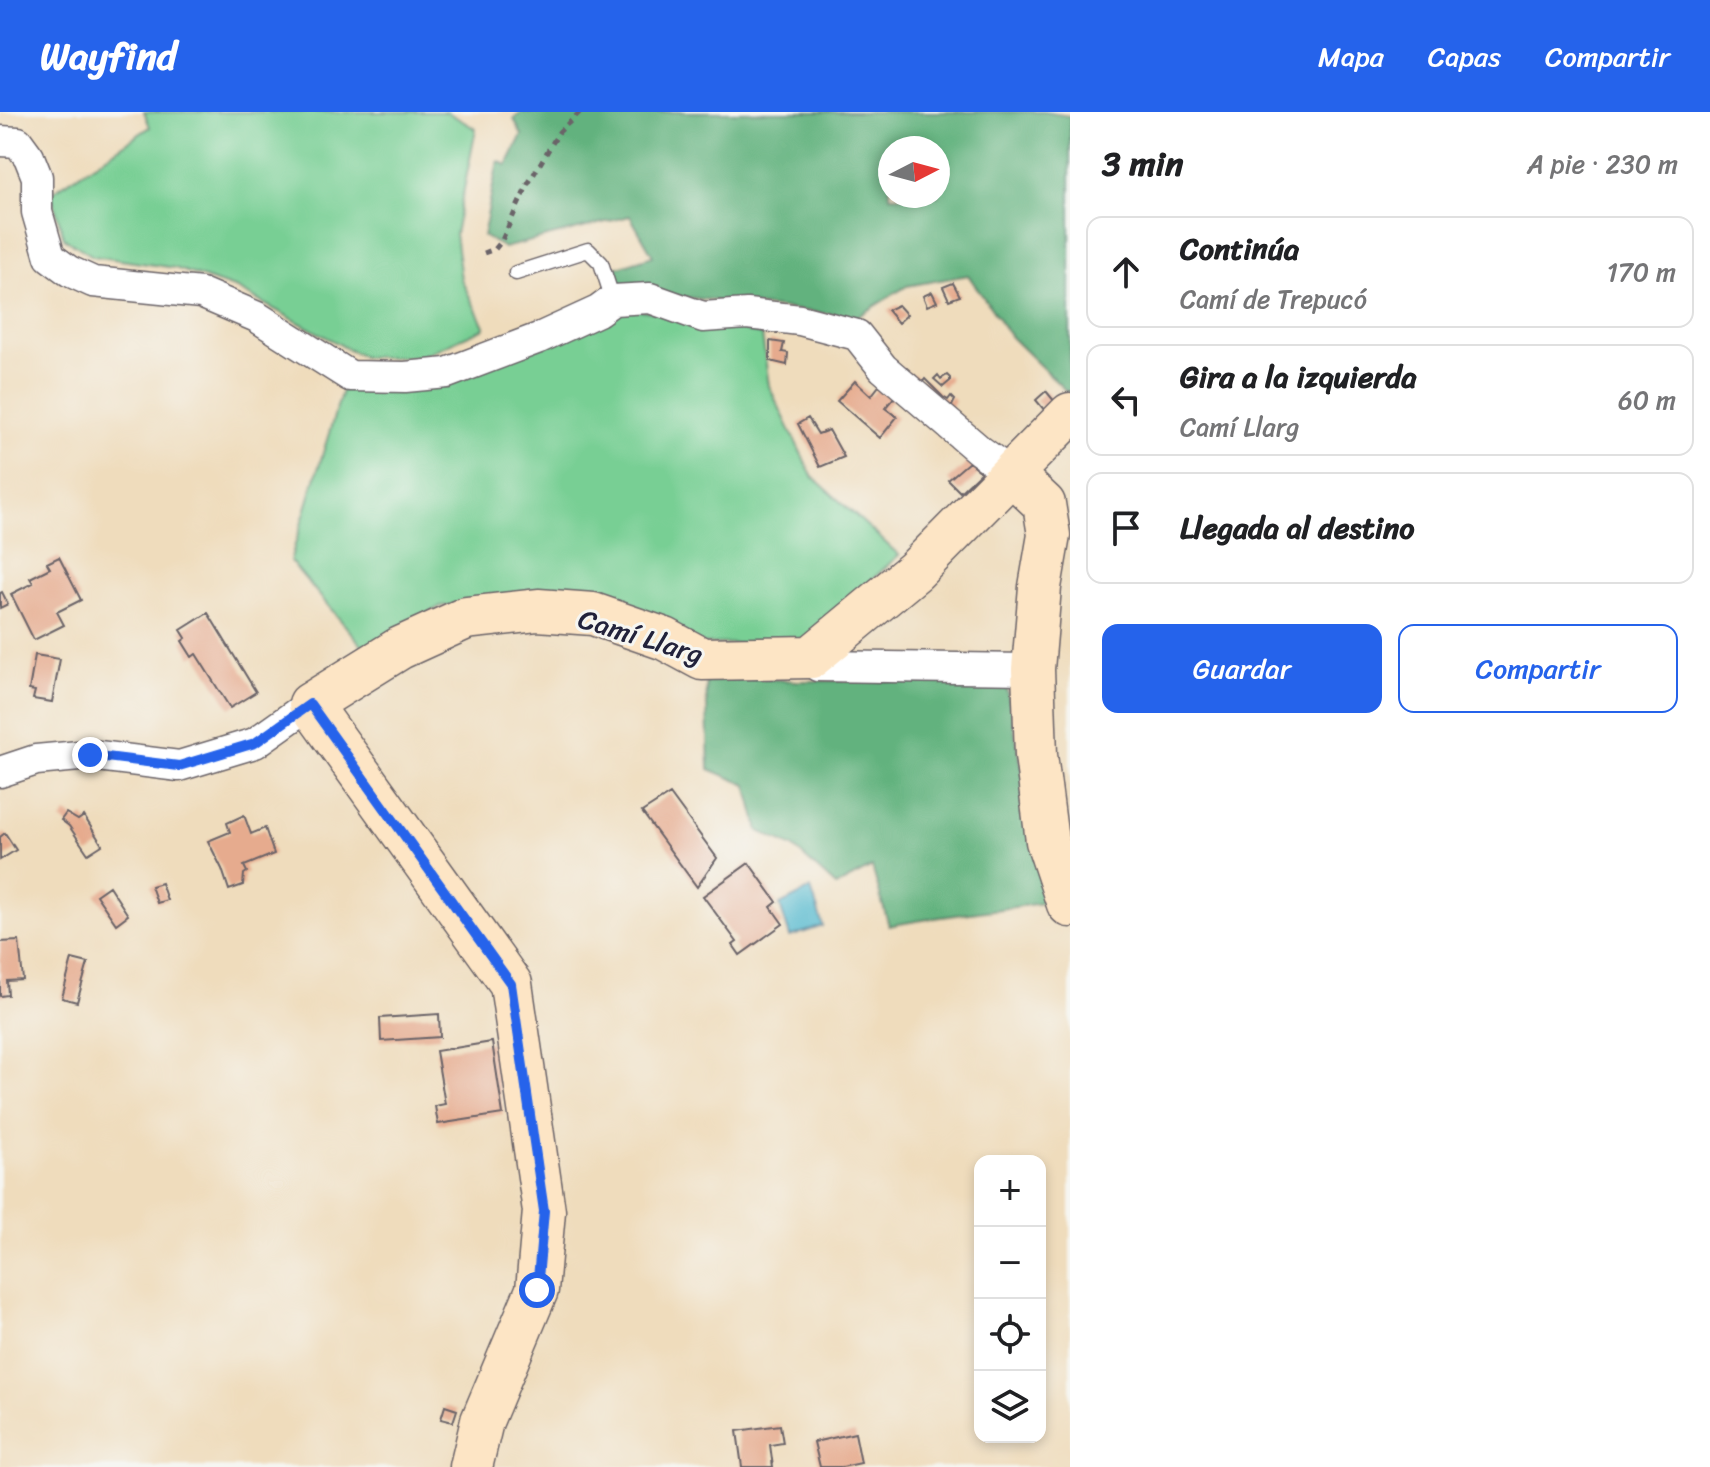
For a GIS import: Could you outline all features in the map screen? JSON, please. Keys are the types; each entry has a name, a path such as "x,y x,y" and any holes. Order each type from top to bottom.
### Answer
{"street":[{"path":"0,141 18,142 29,157 37,177 37,212 50,257 69,271 93,282 201,293 257,317 350,376 405,377 447,373 539,338 598,311 613,300 650,298 703,317 747,314 800,320 857,335 883,368 1044,504 1049,535 1040,587 1033,669 1036,755 1047,841 1070,906"},
{"path":"1033,669 818,666 811,657 915,571 1070,414"},
{"name":"Camí Llarg","path":"0,772 36,760 90,755 179,766 255,743 310,704 400,648 466,618 538,610 593,614 665,639 702,659 811,657"},
{"path":"310,704 511,984 544,1211 537,1290 482,1421 471,1467"}],"lane":[{"path":"516,273 588,250 601,263 613,300"}],"path":[{"path":"484,253 495,249 501,242 528,184 551,145 559,132 580,112"}],"green space":[{"path":"144,112 447,112 476,129 455,234 461,279 485,328 419,357 363,357 237,289 175,268 93,256 64,238 51,193 150,127"},
{"path":"521,112 1044,112 1070,116 1070,390 1068,393 1011,337 968,275 907,286 857,317 619,292 612,269 653,256 630,216 504,248 483,236 498,161 507,165 522,135 514,119"},
{"path":"629,309 670,314 762,335 769,386 812,476 899,555 803,643 698,644 554,596 441,606 365,649 290,561 344,384 412,387"},
{"path":"706,675 797,681 1005,680 1048,902 889,926 872,867 836,886 793,847 759,831 747,785 709,769"}],"water":[{"path":"811,889 823,926 790,937 780,905"}],"building":[{"path":"953,283 960,296 949,300 943,287"},
{"path":"932,292 937,302 927,306 923,296"},
{"path":"898,305 907,315 898,323 887,310"},
{"path":"770,341 784,343 782,352 788,353 787,365 770,361"},
{"path":"914,374 921,384 925,379 943,397 948,400 951,396 955,400 947,416 908,381"},
{"path":"938,375 941,379 947,375 950,381 943,387 934,379"},
{"path":"855,381 871,396 882,382 896,395 885,408 897,417 880,438 837,401"},
{"path":"1046,391 1055,402 1045,411 1036,400"},
{"path":"808,418 818,434 829,430 844,457 820,467 798,424"},
{"path":"969,462 981,472 960,492 948,480"},
{"path":"59,557 81,600 57,612 64,625 34,640 11,594 33,583 30,578 50,568 47,563"},
{"path":"0,593 8,604 0,608"},
{"path":"208,613 256,692 230,708 196,654 192,657 182,641 186,638 181,630"},
{"path":"35,655 60,659 52,702 33,699 35,691 29,690"},
{"path":"670,794 717,858 697,887 642,812"},
{"path":"66,813 78,820 84,816 102,845 88,854 69,826 61,820"},
{"path":"244,815 251,834 265,828 274,854 244,866 247,872 243,885 229,890 208,841 230,832 227,823"},
{"path":"5,833 16,850 0,860 0,837"},
{"path":"749,863 777,902 771,907 783,924 740,955 733,945 737,942 703,896"},
{"path":"161,883 167,900 157,903 151,886"},
{"path":"109,886 128,915 116,924 96,895"},
{"path":"19,941 23,980 7,981 8,995 0,996 0,942"},
{"path":"72,959 88,963 77,1002 62,998"},
{"path":"439,1014 440,1037 381,1041 380,1018"},
{"path":"492,1042 503,1114 438,1124 435,1106 445,1104 436,1051"},
{"path":"445,1406 457,1410 453,1422 441,1419"},
{"path":"780,1425 783,1443 770,1445 773,1467 742,1467 737,1431"},
{"path":"855,1433 861,1463 820,1467 814,1442"}],"route":[{"path":"90,755 179,766 255,743 310,704 511,984 544,1211 537,1290"}]}
